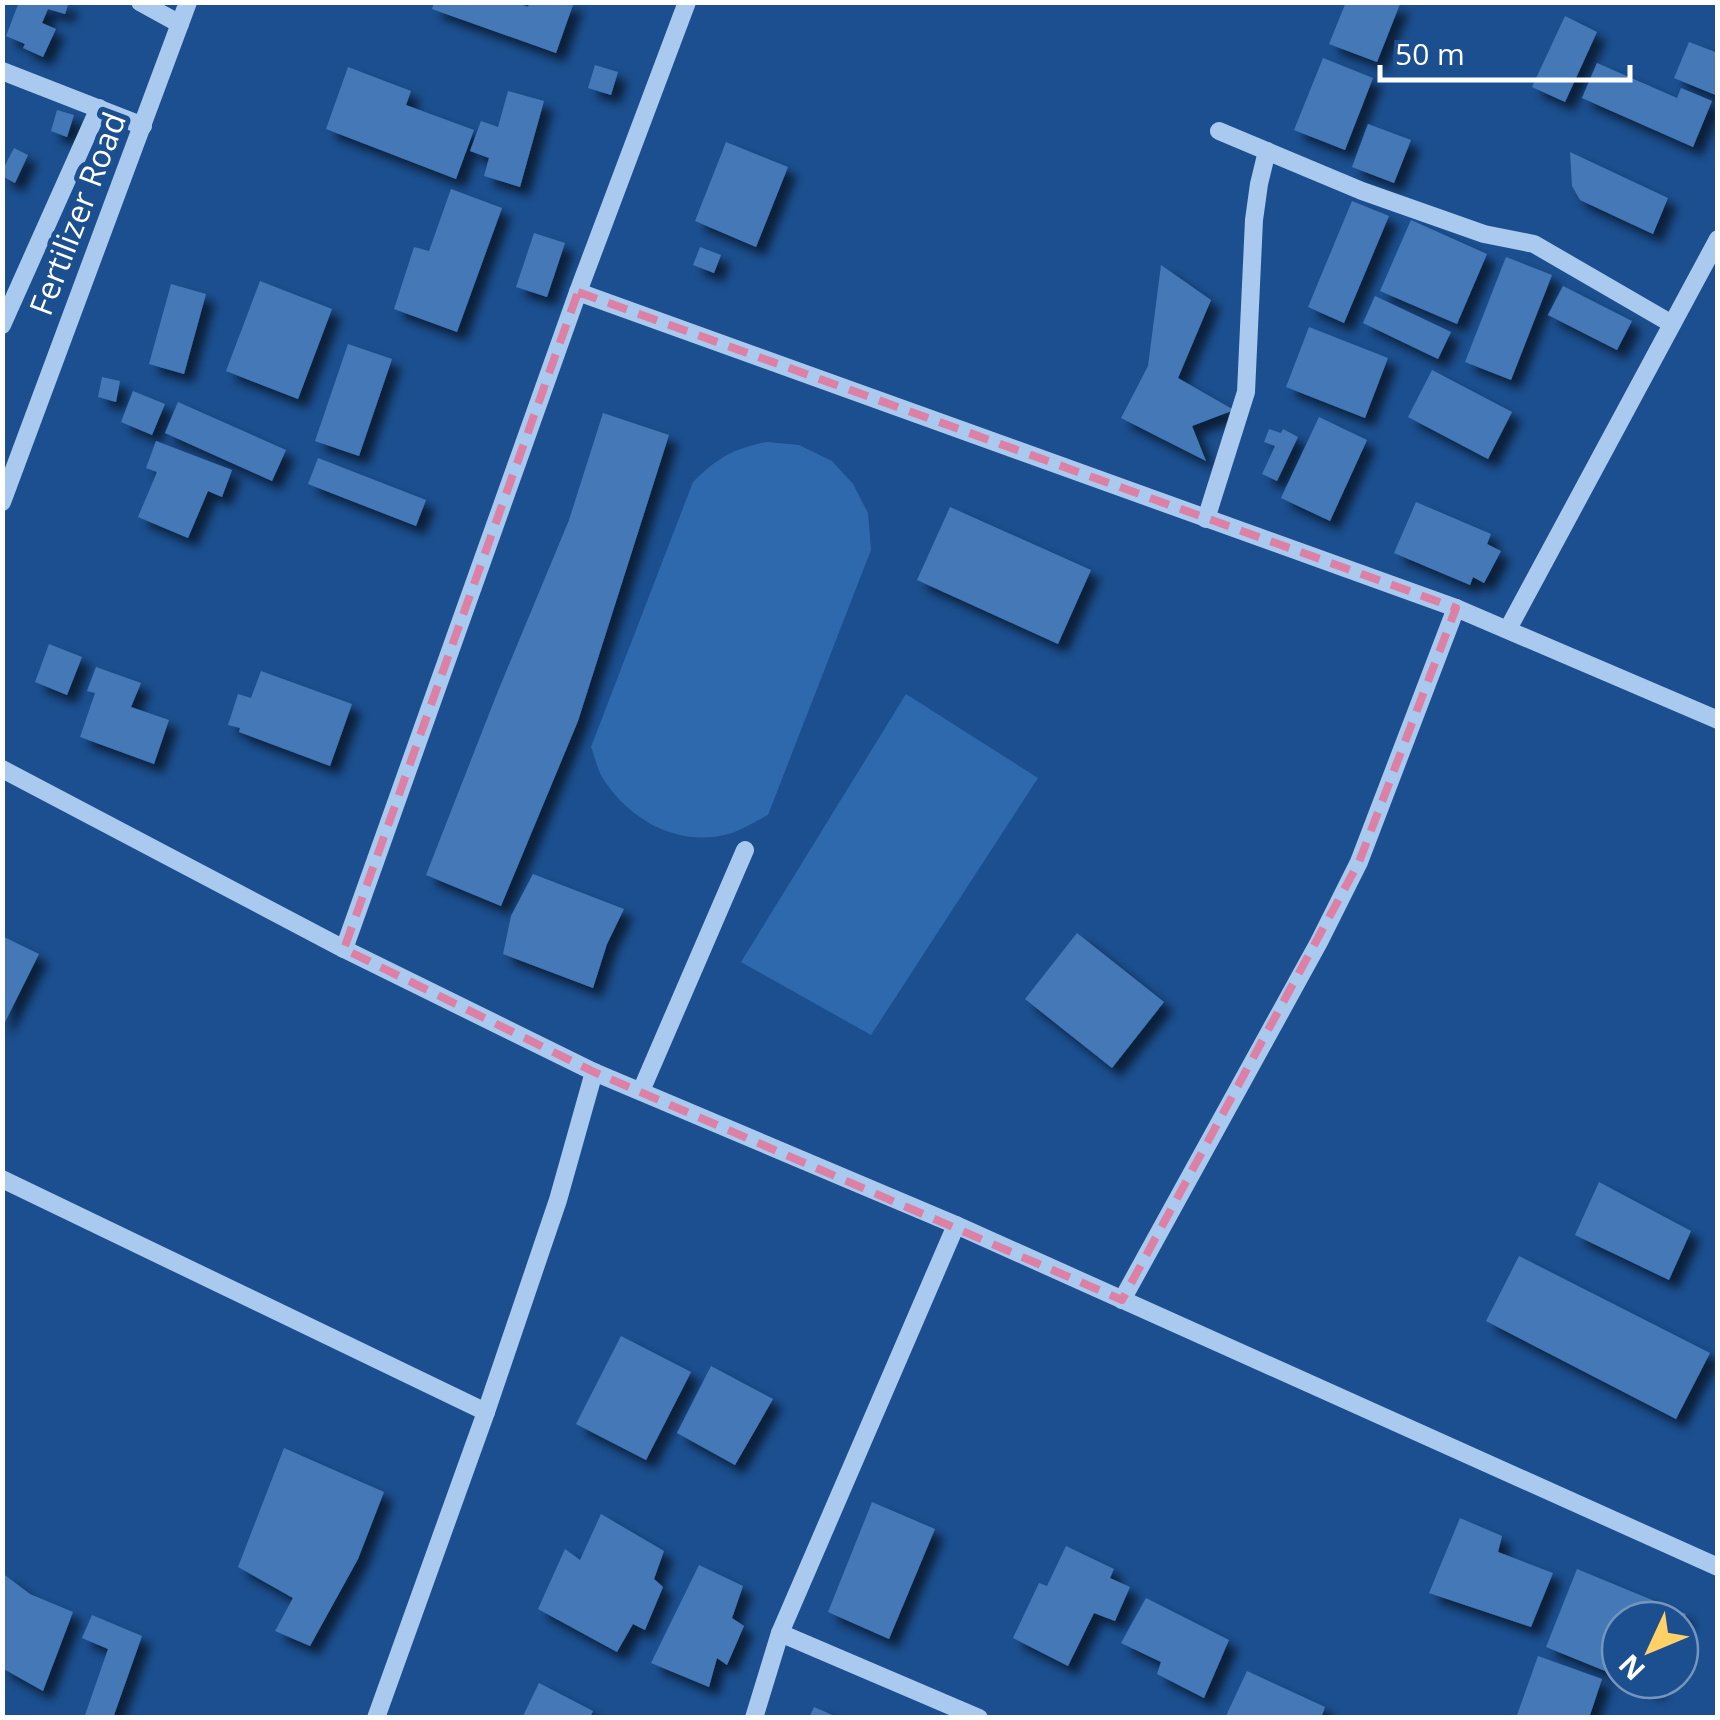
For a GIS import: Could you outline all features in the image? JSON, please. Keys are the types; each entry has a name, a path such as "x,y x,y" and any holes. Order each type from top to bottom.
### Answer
{"street":[{"path":"140,2 180,24"},
{"name":"Fertilizer Road","path":"4,492 188,2"},
{"path":"344,949 578,292 687,2"},
{"path":"2,70 143,126"},
{"path":"2,325 98,108"},
{"path":"1219,132 1362,191 1484,234 1534,244 1672,324"},
{"path":"1206,518 1246,392 1254,220 1267,151"},
{"path":"1508,629 1718,239"},
{"path":"578,292 1456,608 1718,720"},
{"path":"1122,1300 1359,862 1456,608"},
{"path":"2,769 344,949 594,1072 956,1225 1718,1566"},
{"path":"641,1092 745,850"},
{"path":"376,1718 558,1200 594,1072"},
{"path":"2,1179 486,1412"},
{"path":"754,1718 780,1634 956,1225"},
{"path":"780,1634 979,1718"}],"highlighted area":[{"path":"578,292 1456,608 1359,862 1122,1300 594,1072 344,949"}],"shaded area":[{"path":"767,442 799,445 832,461 853,484 868,513 871,550 768,815 713,837 676,834 642,818 613,793 602,777 591,747 693,482 726,456"},
{"path":"906,694 1038,778 871,1035 741,962"}],"building":[{"path":"19,2 69,2 65,14 48,9 42,23 56,29 43,57 6,36"},
{"path":"434,2 514,2 528,7 530,2 574,2 556,53 432,9"},
{"path":"1346,2 1400,4 1377,62 1329,44"},
{"path":"1565,16 1597,32 1565,102 1532,87"},
{"path":"1689,42 1718,53 1718,96 1674,78"},
{"path":"1323,58 1373,78 1345,150 1294,130"},
{"path":"1597,63 1677,98 1681,88 1712,101 1693,147 1582,98"},
{"path":"595,65 618,72 611,95 588,88"},
{"path":"348,67 411,91 406,105 474,130 456,179 326,129"},
{"path":"508,91 544,101 520,187 484,176 489,158 470,151 481,121 498,127"},
{"path":"57,110 74,115 67,137 51,131"},
{"path":"1368,124 1411,140 1394,183 1352,167"},
{"path":"726,142 788,167 756,247 695,221"},
{"path":"14,148 28,155 15,183 2,176"},
{"path":"1570,152 1668,198 1653,234 1580,200 1572,186"},
{"path":"451,189 502,208 457,332 394,309 414,247 429,251"},
{"path":"1352,201 1389,216 1344,323 1308,307"},
{"path":"1411,220 1487,254 1457,324 1380,291"},
{"path":"534,233 565,243 547,297 516,287"},
{"path":"700,247 721,255 714,273 693,265"},
{"path":"1506,257 1552,275 1511,380 1465,362"},
{"path":"1161,265 1211,300 1178,378 1234,410 1192,426 1206,461 1121,418 1148,366"},
{"path":"260,281 332,309 298,399 226,371"},
{"path":"171,284 206,294 184,374 149,364"},
{"path":"1563,286 1632,321 1617,350 1548,315"},
{"path":"1375,296 1451,332 1438,359 1363,323"},
{"path":"1309,327 1388,358 1365,418 1286,387"},
{"path":"348,344 392,359 359,456 315,441"},
{"path":"1432,370 1512,412 1488,459 1408,417"},
{"path":"102,377 120,381 116,402 98,397"},
{"path":"133,391 165,404 152,435 121,422"},
{"path":"178,402 286,450 272,481 165,433"},
{"path":"603,413 669,435 578,721 501,906 426,875 569,520"},
{"path":"1319,417 1367,440 1330,521 1281,498"},
{"path":"1269,429 1281,433 1283,429 1298,437 1277,481 1262,474 1275,446 1264,442"},
{"path":"156,441 232,470 222,497 208,491 188,538 138,517 157,472 146,468"},
{"path":"318,458 426,500 416,526 308,484"},
{"path":"1416,502 1491,534 1487,544 1501,551 1484,583 1473,577 1470,585 1394,553"},
{"path":"950,507 1091,570 1058,644 917,580"},
{"path":"49,644 82,657 67,695 35,682"},
{"path":"96,667 141,683 131,707 169,720 154,764 80,737 95,693 87,691"},
{"path":"261,671 352,704 330,766 228,725 238,694 251,698"},
{"path":"533,874 624,909 607,944 593,988 503,954 511,916"},
{"path":"1077,933 1164,1002 1112,1068 1025,999"},
{"path":"2,936 39,954 2,1028"},
{"path":"1599,1182 1691,1231 1669,1280 1575,1235"},
{"path":"1519,1256 1710,1353 1676,1419 1486,1321"},
{"path":"621,1336 691,1372 646,1460 576,1424"},
{"path":"711,1366 773,1399 735,1465 677,1433"},
{"path":"284,1448 384,1492 358,1559 310,1646 275,1631 293,1598 238,1567"},
{"path":"872,1502 935,1529 889,1639 828,1612"},
{"path":"601,1514 664,1551 654,1579 663,1587 645,1630 633,1624 617,1652 538,1609 565,1549 580,1560"},
{"path":"1460,1518 1502,1536 1498,1552 1553,1573 1531,1627 1429,1593"},
{"path":"1066,1546 1114,1569 1110,1578 1130,1587 1115,1621 1094,1613 1068,1666 1013,1638 1039,1583 1047,1586"},
{"path":"699,1565 743,1586 732,1618 744,1626 727,1665 717,1658 709,1687 651,1663"},
{"path":"1577,1569 1652,1600 1600,1600 1600,1669 1546,1647"},
{"path":"2,1573 30,1594 73,1612 43,1691 2,1668"},
{"path":"1146,1598 1229,1640 1204,1698 1157,1674 1161,1662 1121,1643"},
{"path":"92,1615 142,1636 113,1718 84,1718 108,1649 82,1638"},
{"path":"1538,1656 1600,1678 1589,1718 1516,1718"},
{"path":"1247,1671 1325,1707 1321,1718 1225,1718"},
{"path":"539,1683 593,1711 590,1718 522,1718"},
{"path":"814,1707 839,1718 809,1718"}]}
